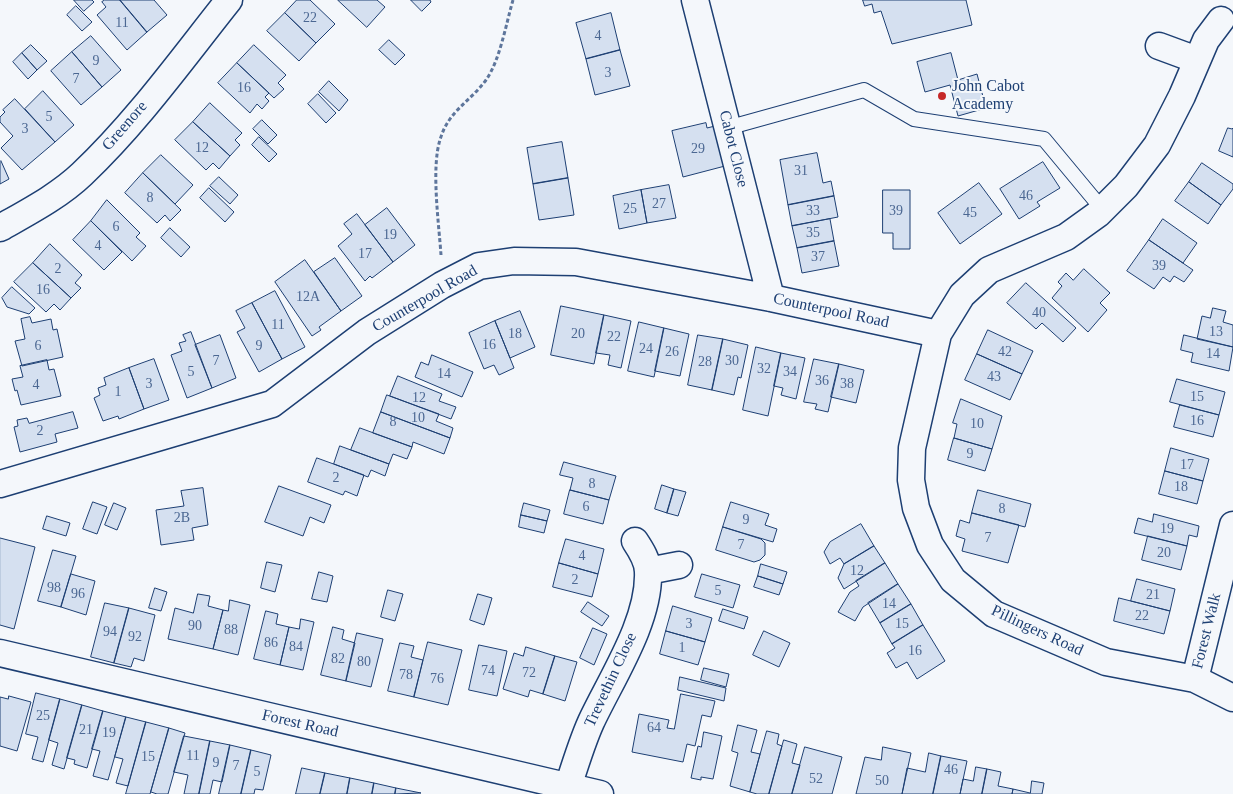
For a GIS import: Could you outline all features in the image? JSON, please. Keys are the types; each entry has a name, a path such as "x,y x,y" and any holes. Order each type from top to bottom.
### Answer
{"street":[{"name":"Greenore","path":"0,228 41,204 81,175 125,129 229,0"},
{"name":"Cabot Close","path":"694,0 771,298"},
{"name":"Pillingers Road","path":"1220,20 1206,40 1157,146 1126,186 1103,210 1066,237 990,270 962,295 938,334 912,448 911,480 916,508 930,545 953,580 994,614 1106,662 1195,679 1233,698"},
{"path":"1158,46 1197,60"},
{"name":"Counterpool Road","path":"0,484 272,404 367,332 442,285 479,266 514,261 576,262 771,298 938,334"},
{"name":"Forest Walk","path":"1195,679 1233,525"},
{"name":"Trevethin Close","path":"579,791 590,724 631,638 646,597 648,571 643,555 635,541"},
{"path":"648,571 679,565"},
{"name":"Forest Road","path":"0,653 579,791"}],"lane":[{"path":"727,128 864,90 914,119 1044,139 1103,210"}],"path":[{"path":"442,285 436,180 440,140 455,110 486,79 499,48 513,0"}],"building":[{"path":"74,0 92,0 94,2 84,11"},
{"path":"105,0 120,0 147,32 127,50 97,15 106,7 102,2"},
{"path":"120,0 154,0 167,15 147,32"},
{"path":"297,0 310,0 335,24 316,43 285,13"},
{"path":"338,0 377,0 385,7 367,27"},
{"path":"411,0 430,0 431,2 422,11"},
{"path":"863,0 966,0 972,25 892,44 881,11 874,13 872,4 865,6"},
{"path":"76,6 92,22 82,31 67,15"},
{"path":"285,13 316,43 299,61 267,31"},
{"path":"611,13 620,50 586,59 576,23"},
{"path":"91,36 121,70 102,87 72,52"},
{"path":"389,40 405,55 395,65 379,50"},
{"path":"31,45 47,61 37,70 22,53"},
{"path":"254,45 286,75 278,83 284,89 274,98 237,63"},
{"path":"620,50 630,86 595,95 586,59"},
{"path":"72,52 102,87 81,105 51,71"},
{"path":"22,53 37,70 28,79 13,62"},
{"path":"951,53 958,80 977,74 986,108 958,116 950,85 925,92 917,62"},
{"path":"237,63 269,93 265,97 269,101 262,109 257,104 250,113 218,83"},
{"path":"329,81 348,100 339,111 319,92"},
{"path":"43,91 74,125 55,142 25,109"},
{"path":"318,94 336,113 326,123 308,104"},
{"path":"15,99 55,142 22,170 1,148 13,136 0,122 0,117 5,112 3,110"},
{"path":"210,103 242,133 235,140 240,145 230,156 193,122"},
{"path":"262,120 277,135 268,144 253,129"},
{"path":"193,122 230,156 219,169 213,163 206,170 175,140"},
{"path":"706,123 707,128 715,126 725,166 683,177 672,131"},
{"path":"1228,128 1233,128 1233,157 1219,151"},
{"path":"259,137 277,154 269,162 252,145"},
{"path":"562,142 568,178 533,184 527,148"},
{"path":"817,153 823,183 831,181 834,196 788,205 780,160"},
{"path":"161,155 193,185 175,204 143,173"},
{"path":"0,162 9,179 0,184"},
{"path":"1043,162 1060,188 1037,202 1040,206 1019,219 1000,189"},
{"path":"1202,163 1233,184 1233,189 1221,205 1189,182"},
{"path":"143,173 181,210 170,221 165,215 157,223 125,193"},
{"path":"219,177 238,195 230,204 210,186"},
{"path":"568,178 574,215 539,220 533,184"},
{"path":"1189,182 1221,205 1208,224 1175,201"},
{"path":"979,183 1002,214 960,244 938,213"},
{"path":"669,185 676,218 647,223 641,190"},
{"path":"209,188 234,212 225,222 200,198"},
{"path":"641,190 647,223 619,229 613,196"},
{"path":"883,190 910,190 910,249 893,249 893,233 883,233"},
{"path":"834,196 838,217 792,226 788,205"},
{"path":"107,200 140,233 136,237 146,246 132,261 91,221"},
{"path":"387,208 415,245 393,262 365,225"},
{"path":"357,214 393,262 365,281 338,246 352,234 344,224"},
{"path":"830,219 834,241 797,248 792,226"},
{"path":"1163,219 1197,243 1183,263 1149,240"},
{"path":"91,221 122,252 104,270 73,240"},
{"path":"170,228 190,247 181,257 161,238"},
{"path":"1149,240 1193,270 1184,282 1174,276 1170,282 1163,277 1154,289 1127,271"},
{"path":"834,241 839,266 802,273 797,248"},
{"path":"50,244 82,275 75,283 81,288 71,298 33,263"},
{"path":"335,258 362,296 341,311 314,272"},
{"path":"305,260 341,311 319,327 321,330 312,336 275,282"},
{"path":"33,263 71,298 60,310 54,304 46,312 14,282"},
{"path":"1084,269 1110,293 1100,303 1107,310 1088,332 1052,298 1062,286 1058,282 1066,273 1073,280"},
{"path":"1026,283 1076,328 1063,342 1042,323 1036,329 1007,303"},
{"path":"12,287 35,308 29,314 7,307 2,298"},
{"path":"275,291 305,347 282,359 252,303"},
{"path":"252,303 282,359 259,372 237,332 245,328 236,311"},
{"path":"561,306 604,315 594,364 551,355"},
{"path":"1213,308 1226,311 1223,322 1233,325 1233,347 1197,339 1202,316 1210,318"},
{"path":"520,311 535,347 510,358 495,321"},
{"path":"604,315 631,321 621,368 608,365 610,355 596,353"},
{"path":"30,317 32,323 51,319 53,330 57,329 63,357 22,366 15,341 25,339 21,319"},
{"path":"495,321 514,368 499,375 494,365 484,369 469,333"},
{"path":"639,322 664,328 654,377 628,371"},
{"path":"664,328 689,334 680,376 655,371"},
{"path":"988,330 1033,351 1022,374 977,354"},
{"path":"191,332 212,388 187,398 171,355 182,351 179,343 186,341 183,335"},
{"path":"220,335 236,378 212,388 195,345"},
{"path":"698,335 723,339 712,390 688,385"},
{"path":"1184,335 1233,347 1229,371 1191,362 1193,353 1181,350"},
{"path":"723,339 748,345 741,378 738,377 734,395 712,390"},
{"path":"756,347 781,353 768,416 743,410"},
{"path":"781,353 805,358 796,399 781,395 783,388 774,386"},
{"path":"977,354 1022,374 1010,400 965,380"},
{"path":"432,355 473,372 462,397 415,377 421,362 428,365"},
{"path":"154,359 169,400 144,409 129,368"},
{"path":"814,359 839,364 828,412 815,409 817,404 804,402"},
{"path":"47,360 49,370 54,369 61,396 21,405 12,379 23,377 20,366"},
{"path":"839,364 864,370 856,403 831,397"},
{"path":"129,368 144,409 119,419 118,416 103,421 94,398 100,395 98,388 106,385 104,378"},
{"path":"398,376 442,394 439,401 456,407 451,419 390,396"},
{"path":"1177,379 1225,392 1219,415 1170,402"},
{"path":"387,395 439,414 436,421 453,428 450,438 381,412"},
{"path":"961,399 1002,416 992,449 954,438 957,424 953,423"},
{"path":"1180,405 1219,415 1213,437 1174,427"},
{"path":"73,412 78,428 55,434 57,442 20,452 14,427 18,426 17,420 27,418 29,423"},
{"path":"381,412 450,438 444,454 413,442 412,447 373,433"},
{"path":"360,428 412,447 407,459 393,454 389,464 351,450"},
{"path":"954,438 992,449 985,471 948,460"},
{"path":"340,446 389,464 385,476 371,470 368,477 334,464"},
{"path":"1171,448 1209,459 1203,481 1165,471"},
{"path":"317,458 364,475 357,496 345,491 343,495 308,482"},
{"path":"564,462 616,476 609,500 570,490 573,478 560,475"},
{"path":"1165,471 1203,481 1197,504 1159,494"},
{"path":"662,485 674,489 667,513 655,509"},
{"path":"279,486 331,505 324,523 310,517 303,536 265,522"},
{"path":"203,488 208,525 192,528 194,540 161,545 156,510 184,506 181,491"},
{"path":"674,489 686,492 678,516 667,513"},
{"path":"570,490 609,500 603,524 564,514"},
{"path":"978,490 1031,504 1025,527 972,513"},
{"path":"93,502 107,507 97,534 83,529"},
{"path":"731,502 769,514 765,525 777,529 773,542 723,527"},
{"path":"114,503 126,508 117,530 105,525"},
{"path":"524,503 550,510 547,521 521,515"},
{"path":"972,513 1019,525 1008,563 962,551 965,539 956,536 960,520 969,523"},
{"path":"1154,514 1199,526 1197,537 1189,535 1187,546 1134,533 1138,518 1152,522"},
{"path":"521,515 547,521 544,533 519,527"},
{"path":"47,516 70,523 66,536 43,529"},
{"path":"861,524 874,546 844,564 840,558 830,564 824,552 830,542"},
{"path":"723,527 761,539 765,543 765,555 760,560 754,562 716,550"},
{"path":"1148,536 1187,546 1181,570 1142,560"},
{"path":"0,538 35,547 14,629 0,625"},
{"path":"566,539 604,549 598,574 559,563"},
{"path":"874,546 885,563 844,589 838,578 844,564"},
{"path":"53,550 76,556 61,607 38,601"},
{"path":"267,562 282,565 275,592 261,588"},
{"path":"559,563 598,574 592,597 553,587"},
{"path":"885,563 898,584 863,607 855,621 838,612 850,592 859,586 856,581"},
{"path":"761,564 787,572 783,584 758,576"},
{"path":"319,572 333,576 327,602 312,599"},
{"path":"71,574 95,581 86,615 61,607"},
{"path":"702,574 740,585 733,608 695,597"},
{"path":"758,576 783,584 779,595 754,587"},
{"path":"1137,579 1175,589 1170,611 1131,601"},
{"path":"898,584 911,604 880,623 868,603"},
{"path":"155,588 167,592 161,611 149,608"},
{"path":"388,590 403,594 395,621 381,617"},
{"path":"198,594 210,596 208,606 223,610 213,649 168,639 175,608 193,613"},
{"path":"478,594 492,598 484,625 470,620"},
{"path":"1119,598 1170,611 1164,634 1114,621"},
{"path":"230,600 250,605 238,655 213,649 223,610 228,611"},
{"path":"588,602 609,616 602,626 581,612"},
{"path":"105,603 129,608 114,663 91,657"},
{"path":"911,604 923,625 892,644 880,623"},
{"path":"673,606 712,618 705,642 666,631"},
{"path":"129,608 155,615 144,661 134,658 131,667 114,663"},
{"path":"723,609 748,617 744,629 719,621"},
{"path":"266,611 278,614 276,624 289,627 280,665 254,659"},
{"path":"301,619 314,622 303,670 280,665 289,627 299,629"},
{"path":"923,625 945,661 917,679 907,662 896,668 887,653 895,648 892,644"},
{"path":"333,627 344,630 342,639 355,643 346,681 321,675"},
{"path":"593,628 607,634 594,665 580,658"},
{"path":"666,631 705,642 698,665 660,654"},
{"path":"764,631 790,643 779,667 753,655"},
{"path":"357,633 383,639 371,687 346,681"},
{"path":"428,642 462,650 448,705 414,697"},
{"path":"400,643 414,646 411,657 423,660 414,697 388,691"},
{"path":"479,645 507,651 497,696 469,690"},
{"path":"526,647 555,656 543,694 530,690 528,697 503,689 514,653 523,656"},
{"path":"555,656 577,662 565,701 543,694"},
{"path":"704,668 729,674 726,687 701,680"},
{"path":"680,677 726,688 724,701 678,690"},
{"path":"36,693 60,699 43,762 32,759 38,737 26,734"},
{"path":"681,694 715,701 711,717 702,715 695,746 687,744 683,762 632,752 639,714 669,720 667,728 674,729"},
{"path":"9,696 31,702 17,751 0,746 0,697 8,699"},
{"path":"60,699 82,705 64,769 52,765 58,743 49,740"},
{"path":"82,705 103,711 87,768 74,764 75,760 67,758"},
{"path":"103,711 126,717 108,780 93,776 100,751 92,749"},
{"path":"126,717 146,722 128,786 116,783 123,759 115,757"},
{"path":"146,722 169,728 150,794 126,794"},
{"path":"738,725 757,730 751,752 760,754 750,792 730,786 738,753 732,751"},
{"path":"169,728 185,733 168,794 157,794 151,792"},
{"path":"767,731 779,734 777,744 782,746 769,794 757,794 750,792"},
{"path":"704,732 722,736 713,779 701,777 701,780 691,778 698,746 701,747"},
{"path":"184,736 210,741 199,794 184,794 188,775 174,772"},
{"path":"784,740 797,744 792,763 800,765 792,794 769,794"},
{"path":"210,741 230,745 222,782 213,780 210,794 199,794"},
{"path":"230,745 251,750 241,794 219,794"},
{"path":"805,747 842,757 832,794 792,794"},
{"path":"883,747 911,753 902,794 856,794 865,757 881,760"},
{"path":"251,750 271,755 263,790 255,789 254,794 241,794"},
{"path":"929,753 941,756 933,794 902,794 907,768 925,772"},
{"path":"941,756 967,761 960,794 933,794"},
{"path":"976,767 987,769 982,794 960,794 963,779 973,781"},
{"path":"302,768 325,773 320,794 296,794"},
{"path":"987,769 1001,772 998,786 1013,789 1012,794 982,794"},
{"path":"325,773 350,778 347,794 320,794"},
{"path":"350,778 374,783 372,794 347,794"},
{"path":"1032,781 1044,783 1042,794 1012,794 1013,789 1030,793"},
{"path":"374,783 396,788 395,794 372,794"},
{"path":"396,788 421,793 395,794"}],"place":[{"name":"John Cabot Academy","path":"942,96"}]}
